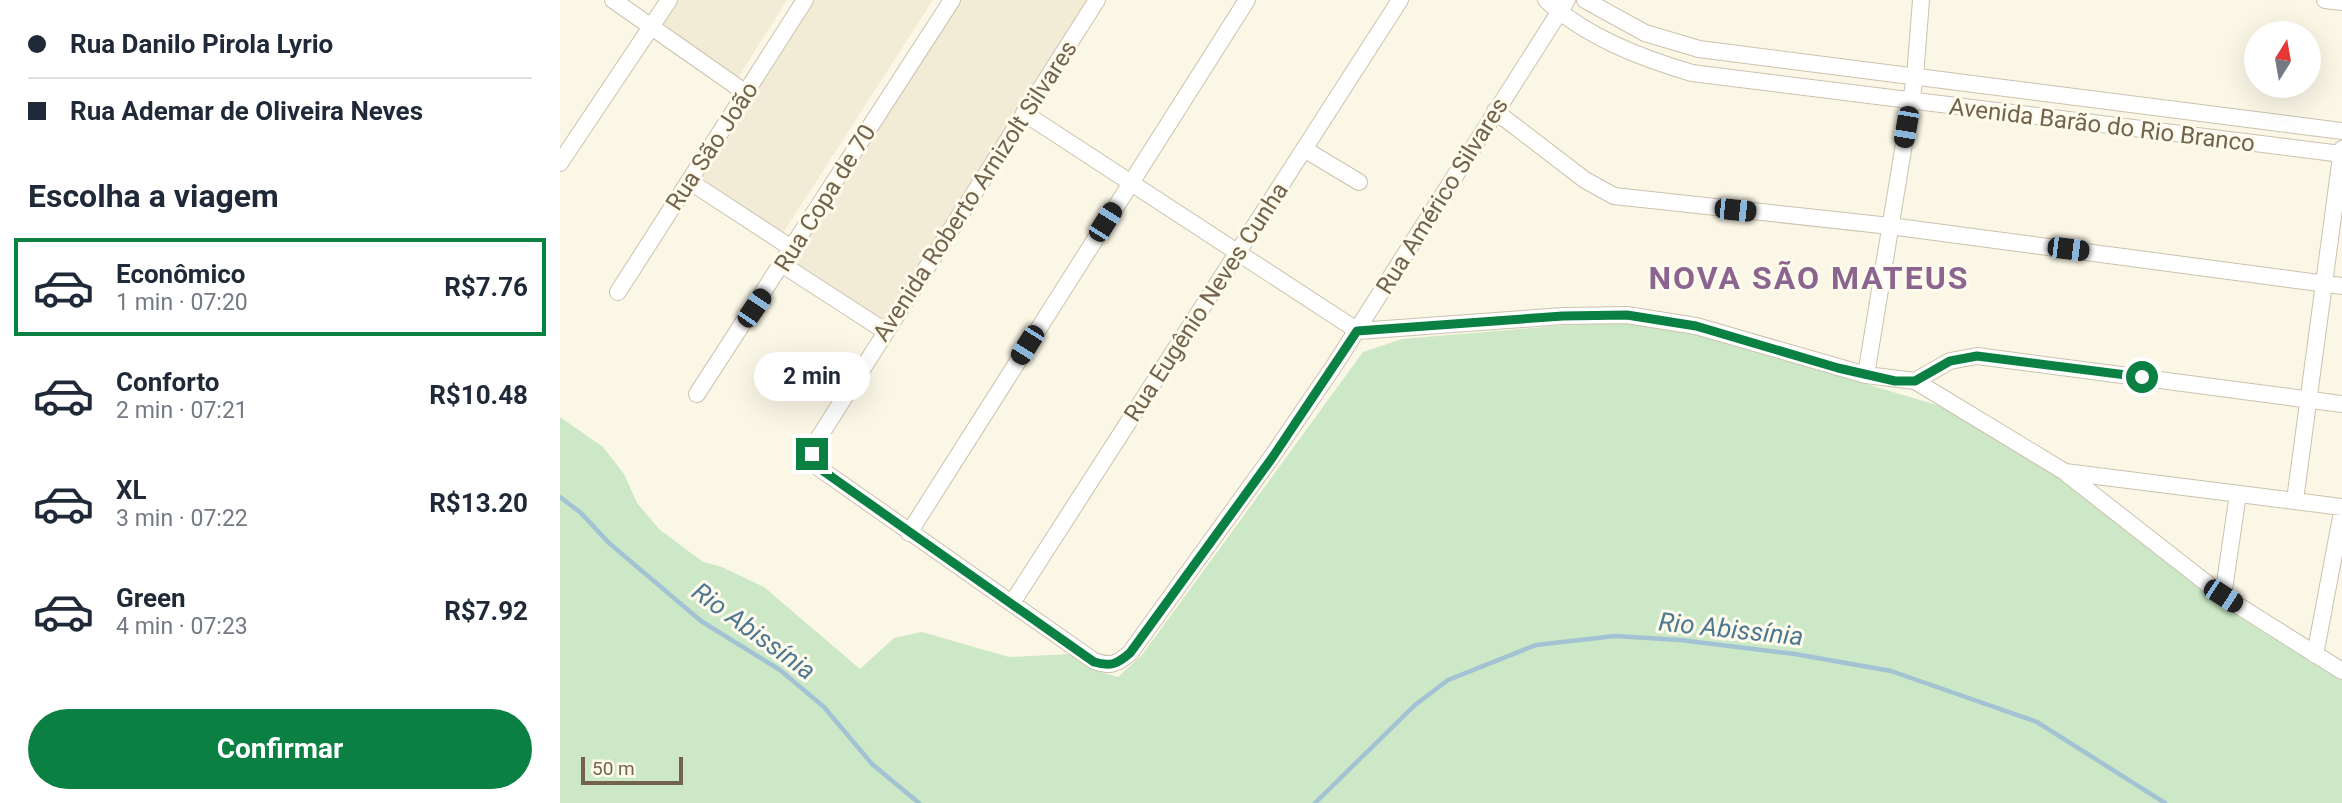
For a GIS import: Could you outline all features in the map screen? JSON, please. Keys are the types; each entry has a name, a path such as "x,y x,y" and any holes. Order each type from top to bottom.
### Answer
{"street":[{"path":"613,0 746,93"},
{"path":"560,163 669,0"},
{"name":"Rua São João","path":"618,292 805,0"},
{"name":"Rua Copa de 70","path":"697,394 783,265 952,0"},
{"name":"Avenida Roberto Arnizolt Silvares","path":"909,533 819,468 812,454 816,442 1097,0"},
{"path":"1012,603 909,533 1247,0"},
{"name":"Rua Eugênio Neves Cunha","path":"1012,603 1400,0"},
{"name":"Avenida Barão do Rio Branco","path":"1585,0 1645,33 1699,49 2342,131"},
{"path":"1866,376 1915,77 1921,0"},
{"path":"2325,0 2342,2"},
{"name":"Avenida Barão do Rio Branco","path":"1557,4 1626,50 1651,61 1692,73 2342,154"},
{"name":"Rua Américo Silvares","path":"1012,603 1094,662 1108,666 1118,663 1130,653 1272,458 1357,331 1557,4"},
{"path":"1692,73 1699,49"},
{"path":"1494,111 1586,180 1614,196 1890,226 2342,286"},
{"path":"1024,113 1357,331 1563,316 1627,315 1696,326 1866,376 1915,381 2065,472 2223,596 2342,671"},
{"path":"1304,149 1359,182"},
{"path":"2295,500 2342,149"},
{"path":"689,181 793,249"},
{"path":"783,265 885,331"},
{"path":"1915,381 1950,361 1977,356 2342,404"},
{"path":"2065,472 2342,507"},
{"path":"2223,596 2238,494"},
{"path":"2315,655 2342,512"}],"shaded area":[{"path":"675,0 787,0 738,78 659,23"},
{"path":"808,0 933,0 781,236 693,180"},
{"path":"955,0 1088,0 883,326 787,264"}],"green space":[{"path":"1605,322 1658,325 1698,334 1940,406 2032,458 2175,564 2246,621 2342,679 2342,803 560,803 560,417 603,447 624,474 637,503 660,530 703,562 722,567 764,587 860,669 894,638 922,632 1009,657 1069,654 1094,670 1118,677 1142,655 1363,352 1402,339"}],"waterway":[{"name":"Rio Abissínia","path":"560,497 581,513 609,543 701,621 780,670 824,707 872,764 919,803"},
{"name":"Rio Abissínia","path":"1315,803 1415,705 1448,680 1536,645 1615,636 1680,640 1795,654 1891,671 2037,722 2165,803"}],"district":[{"name":"NOVA SÃO MATEUS","path":"1809,278"}],"route":[{"path":"812,454 819,468 909,533 1094,662 1108,666 1118,663 1130,653 1272,458 1357,331 1563,316 1627,315 1696,326 1866,376 1895,381 1915,381 1950,361 1977,356 2142,377"}]}
